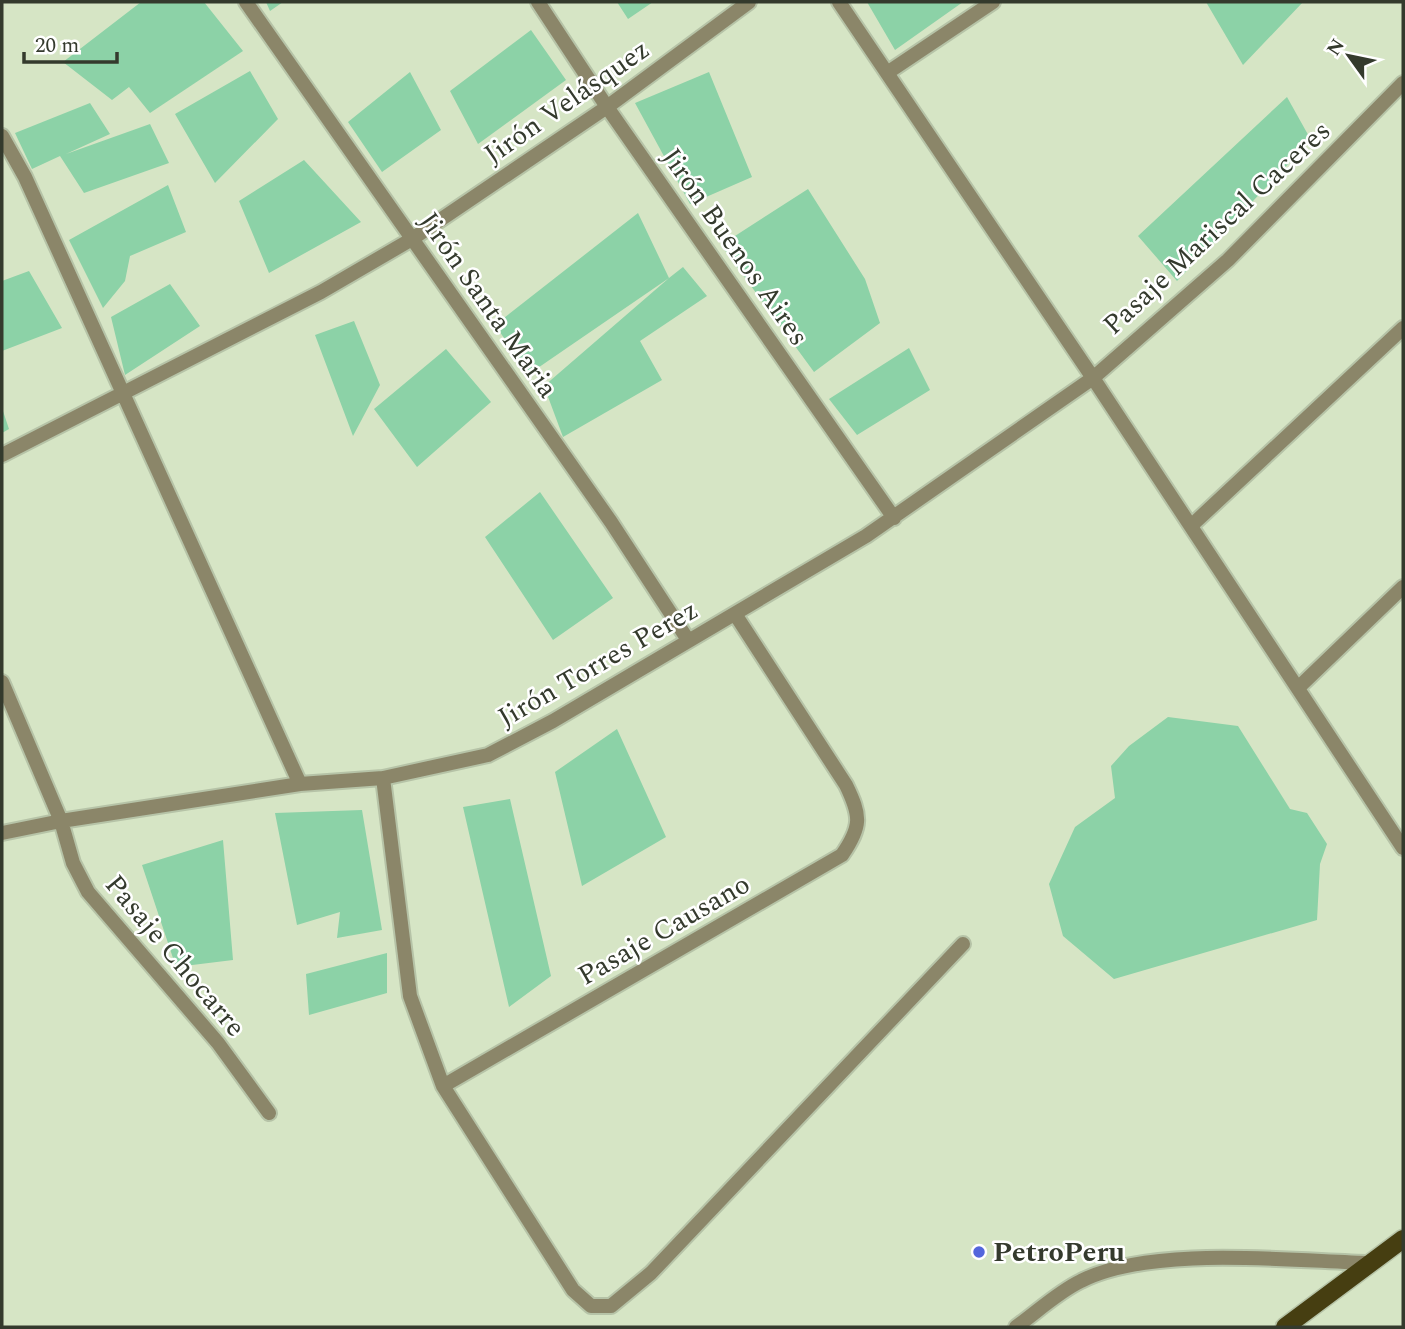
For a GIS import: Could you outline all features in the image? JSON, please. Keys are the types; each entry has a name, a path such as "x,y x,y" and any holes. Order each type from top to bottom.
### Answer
{"main road":[{"path":"1285,1327 1403,1239"}],"street":[{"name":"Jirón Santa Maria","path":"246,2 611,522 688,640"},
{"name":"Jirón Buenos Aires","path":"538,2 607,107 894,518"},
{"name":"Jirón Velásquez","path":"2,455 321,292 412,239 607,107 749,2"},
{"path":"839,2 1093,378 1403,848"},
{"path":"887,73 993,2"},
{"name":"Pasaje Mariscal Caceres","path":"1093,378 1228,260 1403,83"},
{"path":"2,136 25,177 300,784"},
{"path":"1191,526 1403,328"},
{"name":"Jirón Torres Perez","path":"2,833 61,821 300,784 383,778 488,755 631,676 894,518 1093,378"},
{"path":"1298,688 1403,587"},
{"name":"Pasaje Causano","path":"443,1086 842,855 857,833 858,809 846,785 735,614"},
{"name":"Pasaje Chocarre","path":"2,682 61,821 73,863 89,892 218,1043 269,1113"},
{"path":"383,778 410,996 443,1086 573,1290 591,1306 611,1306 651,1273 963,944"},
{"path":"1016,1327 1080,1281 1129,1264 1180,1259 1371,1263"}],"building":[{"path":"141,2 204,2 243,51 150,113 129,87 112,100 63,62"},
{"path":"266,2 283,2 270,11"},
{"path":"617,2 653,2 628,19"},
{"path":"867,2 963,2 895,50"},
{"path":"1206,2 1303,2 1243,65"},
{"path":"531,30 566,80 478,144 450,91"},
{"path":"250,71 278,119 215,183 175,114"},
{"path":"410,72 441,130 382,172 348,122"},
{"path":"709,72 752,177 690,204 635,103"},
{"path":"1287,97 1311,140 1177,281 1138,236"},
{"path":"90,103 110,134 66,154 150,124 169,163 84,193 60,156 32,169 15,133"},
{"path":"304,160 361,222 269,273 239,201"},
{"path":"168,185 186,232 130,256 125,281 103,308 69,240"},
{"path":"808,189 865,279 880,323 814,372 721,245"},
{"path":"638,213 669,278 529,374 495,325"},
{"path":"683,267 707,296 640,341 662,380 563,437 544,386"},
{"path":"29,271 62,328 2,351 2,281"},
{"path":"170,284 200,326 125,375 111,317"},
{"path":"354,321 380,385 353,436 315,335"},
{"path":"909,348 930,390 857,435 829,399"},
{"path":"446,349 491,402 417,467 374,409"},
{"path":"2,408 9,429 2,433"},
{"path":"540,492 613,598 553,640 485,537"},
{"path":"1168,717 1238,726 1290,809 1307,813 1327,844 1320,864 1317,920 1114,979 1063,936 1049,884 1075,827 1115,798 1111,766 1129,746"},
{"path":"617,729 666,837 582,886 555,772"},
{"path":"510,799 551,976 509,1007 463,807"},
{"path":"362,810 382,930 337,938 340,912 297,925 275,813"},
{"path":"223,840 233,960 176,967 142,865"},
{"path":"387,953 387,993 309,1015 306,974"}],"place":[{"name":"PetroPeru","path":"979,1252"}]}
